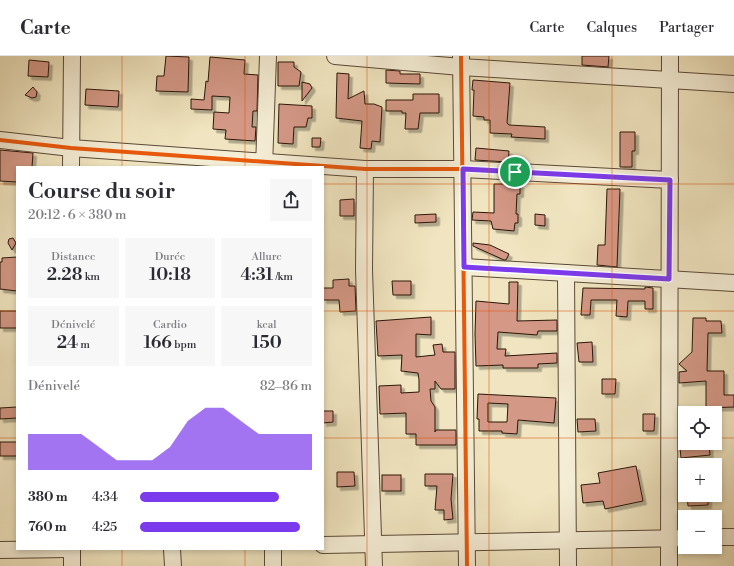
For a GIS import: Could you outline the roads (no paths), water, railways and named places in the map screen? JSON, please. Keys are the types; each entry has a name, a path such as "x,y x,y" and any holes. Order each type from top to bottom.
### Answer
{"street":[{"path":"71,166 72,56"},
{"path":"263,164 268,56"},
{"path":"335,56 461,62 734,84"},
{"path":"668,566 670,56"},
{"path":"461,62 467,566"},
{"path":"0,140 166,160 304,166"},
{"path":"324,167 365,169 463,169 670,180"},
{"path":"365,169 364,270 374,566"},
{"path":"464,267 734,283"},
{"path":"566,273 568,566"},
{"path":"722,537 734,537"},
{"path":"324,544 678,538"},
{"path":"0,550 16,550"},
{"path":"71,550 72,566"},
{"path":"172,550 173,566"},
{"path":"273,550 273,566"}]}
